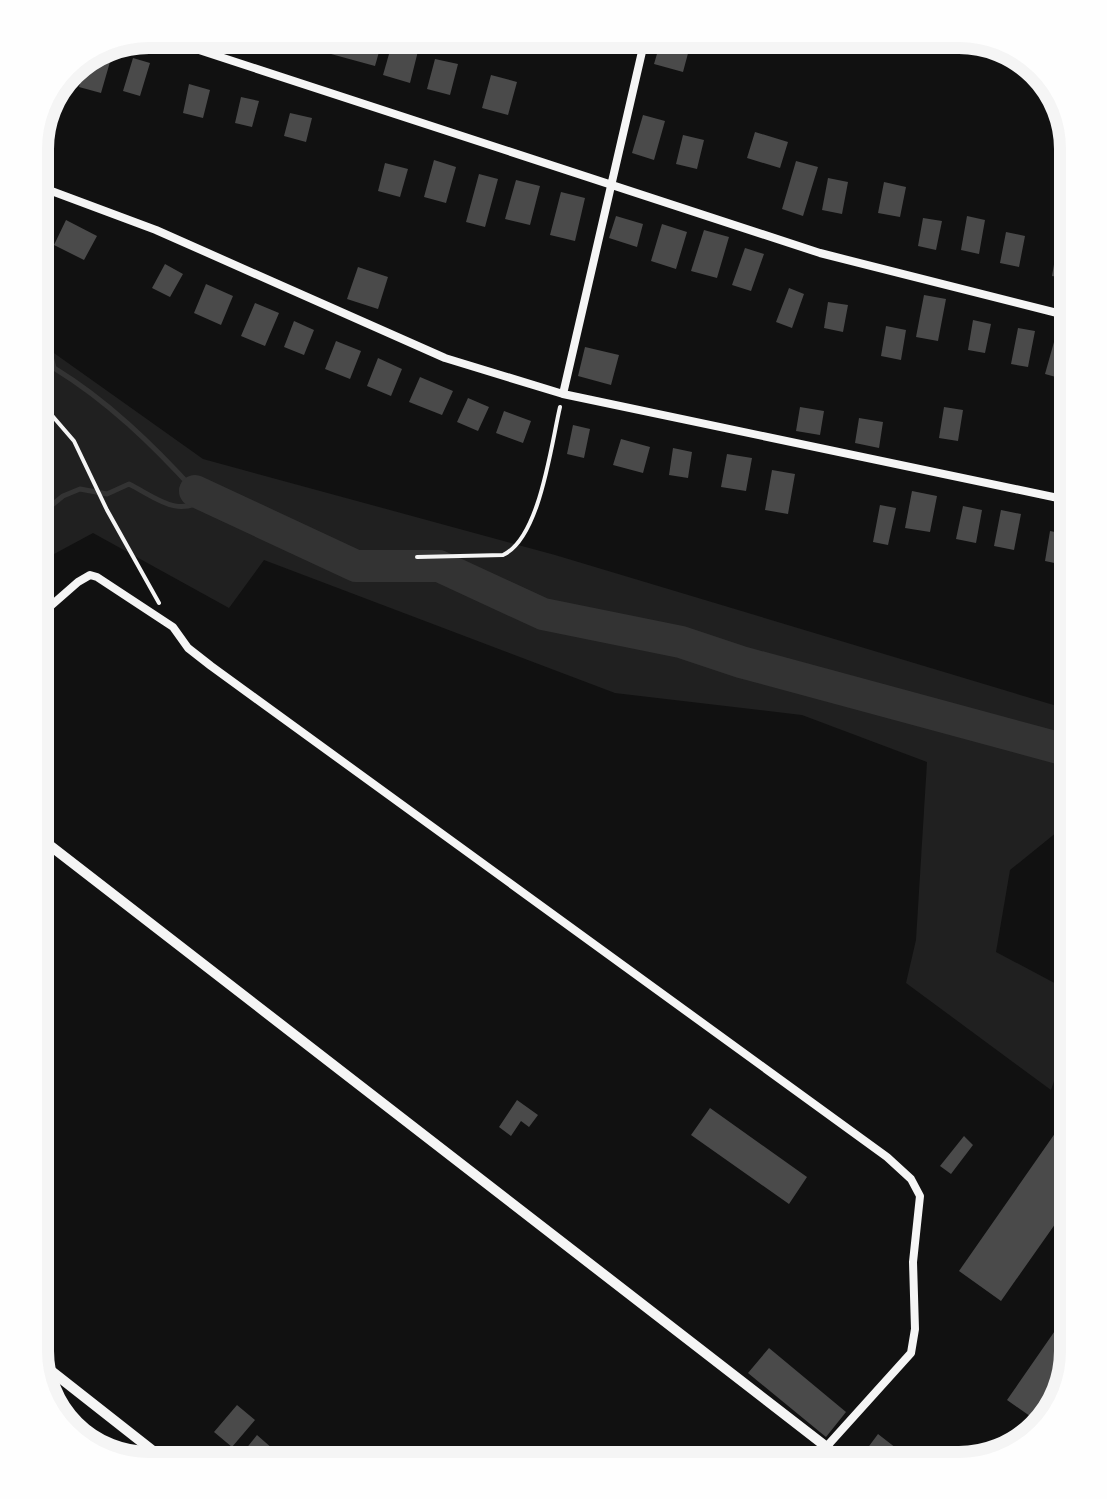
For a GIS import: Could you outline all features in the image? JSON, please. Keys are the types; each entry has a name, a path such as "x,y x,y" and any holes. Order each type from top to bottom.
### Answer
{"street":[{"path":"193,48 820,252 1060,314"},
{"path":"564,394 643,48"},
{"path":"48,189 156,230 446,358 564,394 1060,498"},
{"path":"48,608 90,576 120,589 174,628 188,648 211,666 887,1158 918,1188 921,1205 913,1262 915,1329 911,1353 828,1445"},
{"path":"48,844 836,1452"},
{"path":"49,1368 153,1451"}],"path":[{"path":"416,557 504,555 516,549 534,513 564,394"},
{"path":"48,410 64,428 88,469 174,628"}],"shaded area":[{"path":"48,349 203,459 555,555 1060,707 1060,833 1010,870 996,952 1060,986 1060,1063 1051,1090 906,983 916,940 927,762 802,715 615,693 264,560 229,608 93,533 48,557"}],"building":[{"path":"332,48 380,48 375,66 331,54"},
{"path":"391,48 419,48 410,83 383,75"},
{"path":"659,48 689,48 683,72 654,64"},
{"path":"112,55 101,93 79,87 83,72"},
{"path":"133,58 150,63 140,96 123,91"},
{"path":"435,59 458,64 450,95 427,89"},
{"path":"491,75 517,82 508,115 482,108"},
{"path":"189,84 210,90 203,118 183,113"},
{"path":"241,97 259,101 252,127 235,123"},
{"path":"290,113 312,118 306,142 284,136"},
{"path":"643,115 665,121 654,160 632,153"},
{"path":"755,132 788,142 780,168 747,158"},
{"path":"683,135 704,140 697,169 676,164"},
{"path":"434,160 456,167 446,203 424,197"},
{"path":"796,161 818,167 803,216 782,209"},
{"path":"385,163 408,169 400,197 378,191"},
{"path":"479,174 498,179 485,227 466,222"},
{"path":"828,178 848,182 842,214 822,210"},
{"path":"516,180 540,186 530,225 505,219"},
{"path":"884,182 906,187 900,217 878,213"},
{"path":"561,192 585,198 575,241 550,235"},
{"path":"616,216 643,224 637,247 609,238"},
{"path":"967,216 985,220 979,254 961,250"},
{"path":"923,218 942,221 936,250 918,246"},
{"path":"66,220 97,236 84,260 54,245"},
{"path":"662,224 687,232 676,269 651,261"},
{"path":"704,230 729,237 717,278 691,271"},
{"path":"1006,232 1025,236 1019,267 1000,263"},
{"path":"1057,247 1060,248 1060,277 1052,276"},
{"path":"745,248 764,254 751,291 732,285"},
{"path":"165,264 183,274 170,297 152,288"},
{"path":"358,267 388,277 378,309 347,299"},
{"path":"206,284 233,296 221,325 194,313"},
{"path":"789,288 804,294 792,328 776,322"},
{"path":"924,295 946,299 938,341 916,337"},
{"path":"828,302 848,305 843,332 824,328"},
{"path":"255,303 279,313 265,346 241,336"},
{"path":"973,320 991,324 985,353 968,350"},
{"path":"294,321 314,330 304,355 284,347"},
{"path":"886,326 906,330 901,360 881,356"},
{"path":"1018,328 1035,331 1028,367 1011,364"},
{"path":"336,341 361,351 350,379 325,369"},
{"path":"1054,342 1060,344 1060,378 1045,374"},
{"path":"585,347 619,355 611,385 578,376"},
{"path":"378,358 402,369 391,396 367,386"},
{"path":"420,377 453,391 442,415 409,402"},
{"path":"468,398 489,407 478,431 457,422"},
{"path":"800,407 824,411 820,435 796,431"},
{"path":"944,407 963,410 958,441 939,438"},
{"path":"504,411 531,421 523,443 496,433"},
{"path":"859,418 883,422 879,448 855,443"},
{"path":"573,425 590,429 584,458 567,454"},
{"path":"621,439 650,447 643,473 613,465"},
{"path":"673,448 692,452 688,478 669,475"},
{"path":"727,454 752,458 746,491 721,487"},
{"path":"772,470 795,474 788,514 765,510"},
{"path":"912,491 937,496 930,532 905,528"},
{"path":"880,505 896,508 888,545 873,542"},
{"path":"963,506 982,510 976,543 956,539"},
{"path":"1001,510 1021,514 1014,550 994,546"},
{"path":"1050,531 1060,533 1060,564 1045,561"},
{"path":"517,1100 538,1115 529,1127 521,1121 511,1136 499,1127"},
{"path":"710,1108 807,1177 789,1204 691,1135"},
{"path":"1060,1126 1060,1217 1001,1301 959,1271"},
{"path":"964,1136 973,1145 951,1174 940,1166"},
{"path":"1060,1324 1059,1364 1052,1389 1039,1412 1033,1418 1007,1400"},
{"path":"769,1348 846,1412 826,1437 748,1373"},
{"path":"237,1405 255,1420 232,1447 214,1432"},
{"path":"878,1434 901,1452 865,1452"},
{"path":"257,1435 273,1449 271,1451 244,1451"}],"waterway":[{"path":"48,349 54,368 129,425 195,491"},
{"path":"48,508 80,489 107,494 129,484 177,506 207,497"},
{"path":"195,491 356,566 439,566 543,614 681,642 741,662 1060,748"}]}
